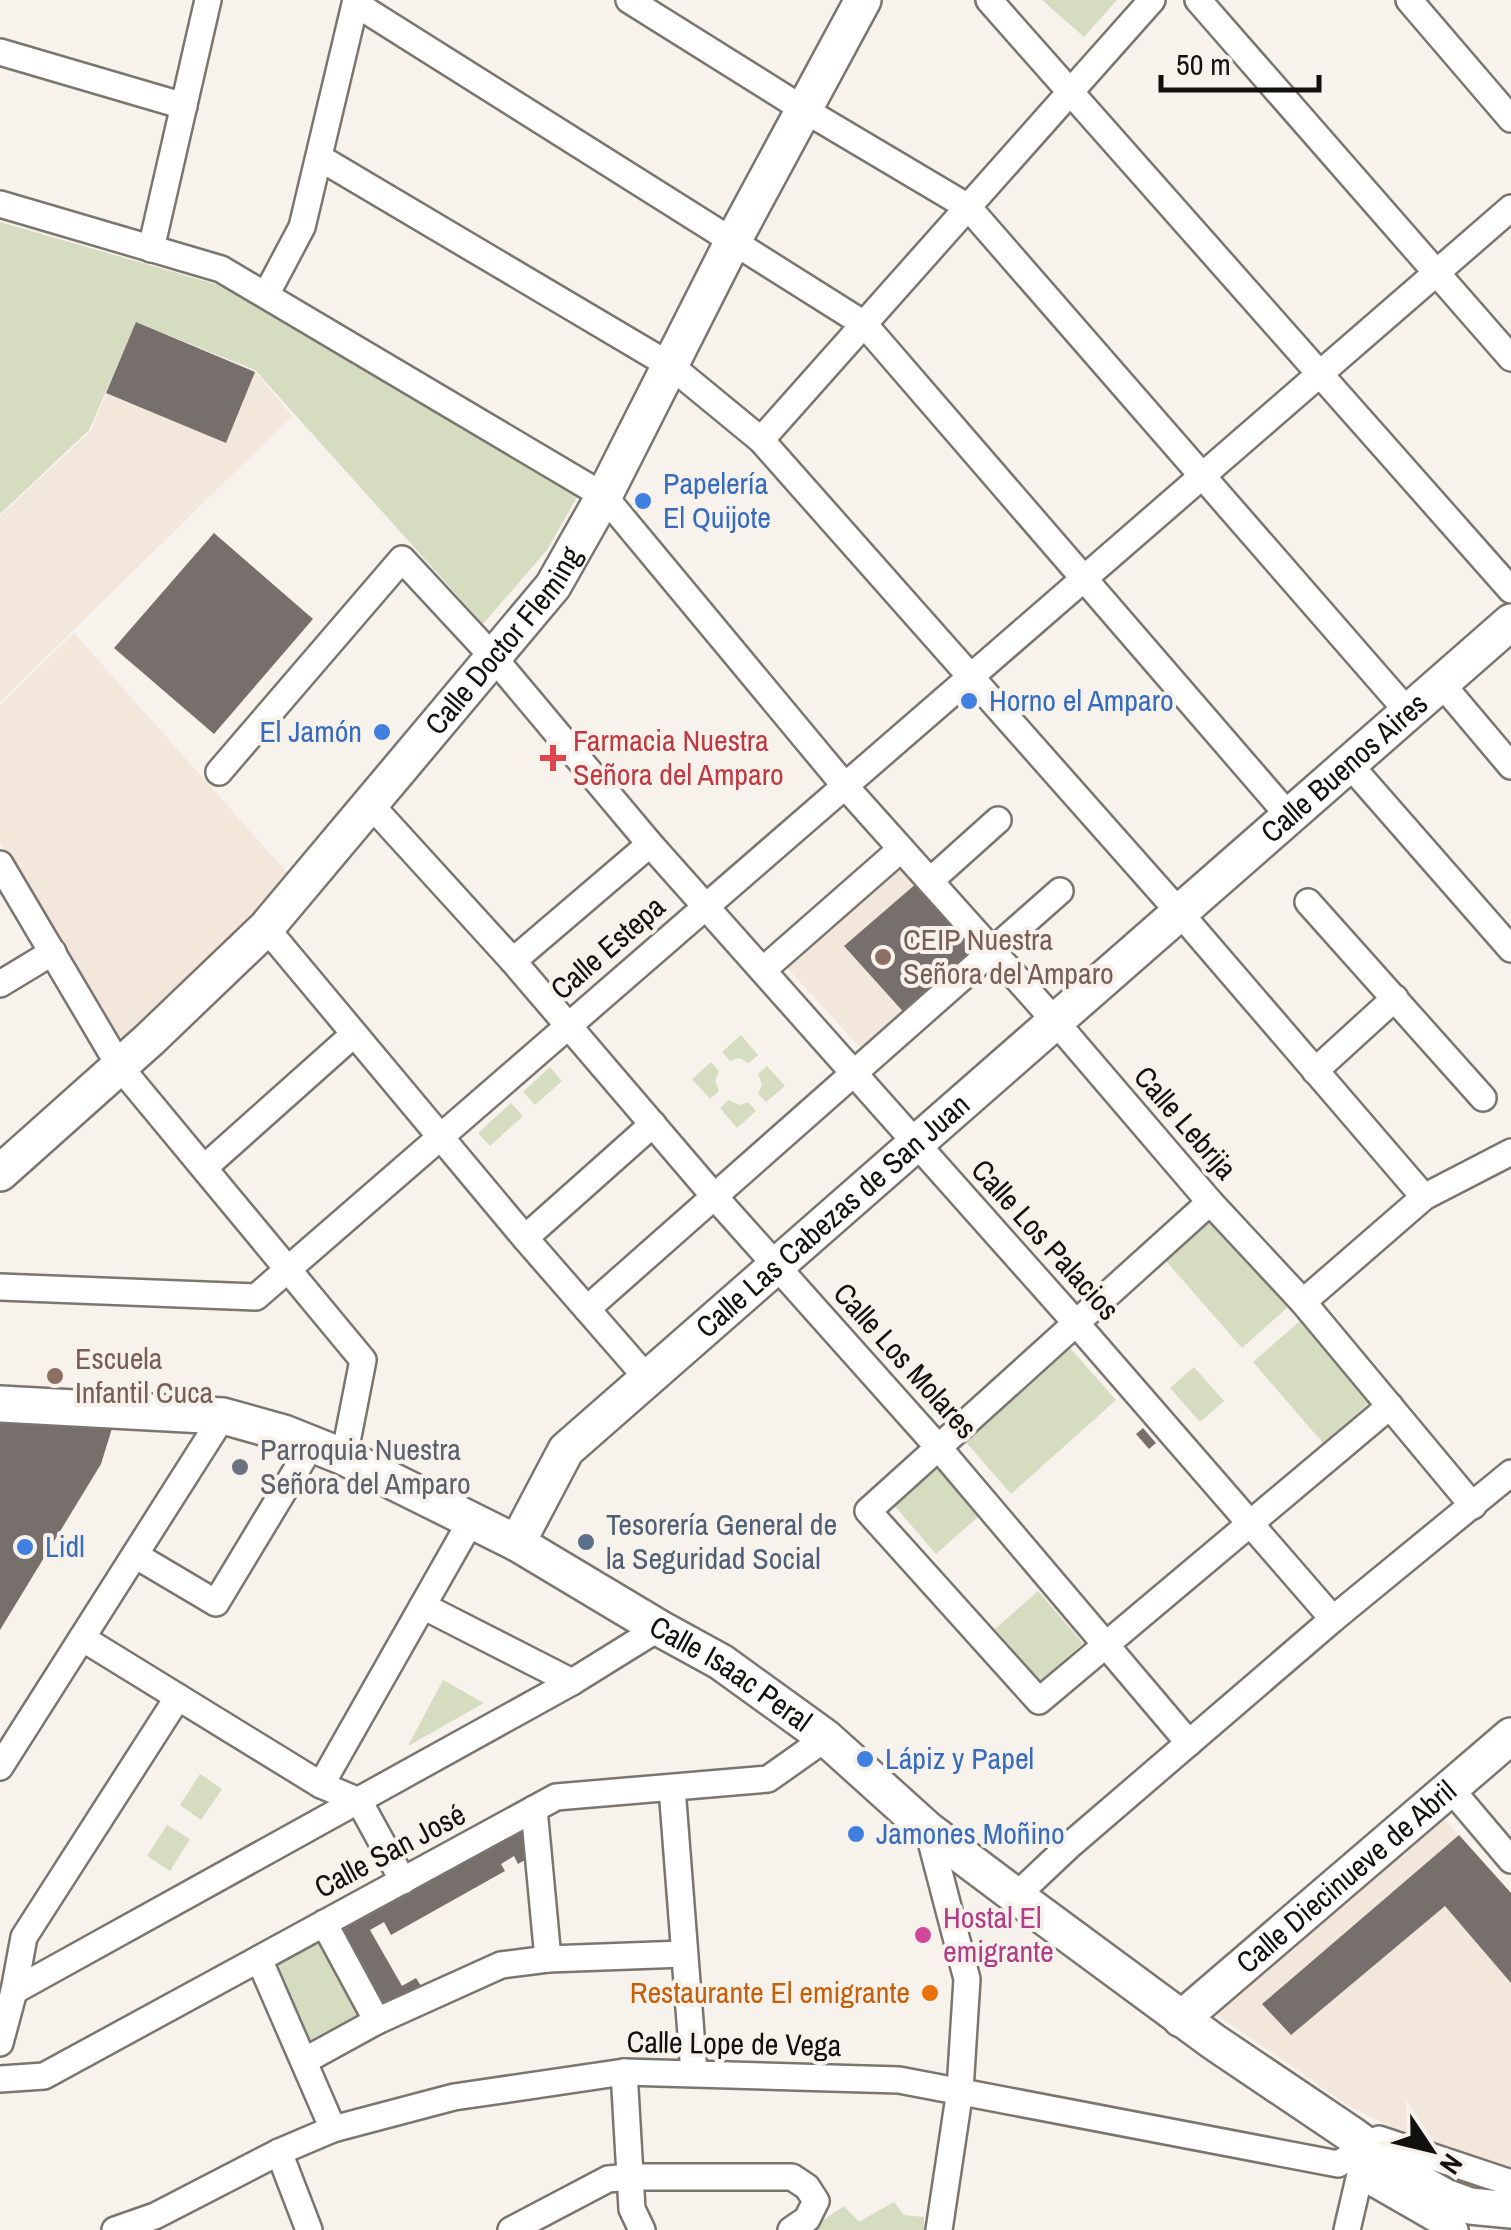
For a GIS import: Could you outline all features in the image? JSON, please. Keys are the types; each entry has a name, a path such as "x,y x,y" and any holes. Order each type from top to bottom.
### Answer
{"main road":[{"name":"Calle Doctor Fleming","path":"0,1173 266,928 554,586 863,0"},
{"name":"Calle Buenos Aires","path":"1179,912 1511,622"},
{"name":"Calle Las Cabezas de San Juan","path":"517,1543 566,1450 1179,912"},
{"name":"Calle Isaac Peral","path":"0,1404 223,1416 328,1450 517,1543 722,1662 826,1738 928,1830 1016,1896 1182,2019 1408,2176 1470,2206 1511,2210"},
{"name":"Calle Diecinueve de Abril","path":"1182,2019 1511,1736"}],"street":[{"path":"151,249 208,0"},
{"path":"628,0 968,208 1408,712"},
{"path":"989,0 1511,590"},
{"path":"762,440 1152,0"},
{"path":"1198,0 1511,358"},
{"path":"1408,0 1511,119"},
{"path":"266,295 302,227 356,2 864,324 1290,816"},
{"path":"0,52 184,106"},
{"path":"320,158 671,366 762,440 1179,912 1424,1197"},
{"name":"Calle Lebrija","path":"0,204 221,269 604,496 845,786 1210,1202 1303,1302 1472,1506"},
{"name":"Calle Estepa","path":"0,1287 256,1297 1511,208"},
{"name":"Calle Los Palacios","path":"219,772 402,559 494,658 650,844 1333,1619"},
{"path":"1441,684 1511,766"},
{"path":"1348,764 1511,948"},
{"name":"Calle Los Molares","path":"370,804 513,961 714,1196 938,1447 1189,1743"},
{"path":"930,882 998,820"},
{"path":"513,961 650,844"},
{"path":"763,970 901,849"},
{"path":"0,864 120,1066 363,1360 328,1450 216,1603 135,1555"},
{"path":"587,1309 1060,890"},
{"path":"1308,902 1483,1098"},
{"path":"266,928 647,1378"},
{"path":"0,984 53,952"},
{"path":"1315,1071 1395,998"},
{"path":"204,1168 353,1035"},
{"path":"525,1238 653,1124"},
{"path":"1303,1302 1424,1197 1511,1152"},
{"path":"1210,1202 868,1511 1040,1701 1390,1406"},
{"path":"0,1767 223,1416"},
{"path":"1016,1896 1333,1619 1511,1473"},
{"path":"322,1784 472,1519"},
{"path":"424,1606 572,1682"},
{"path":"14,1991 572,1682 659,1628"},
{"path":"82,1638 322,1784 359,1801 403,1880"},
{"path":"0,2043 24,1937 178,1697"},
{"name":"Calle San José","path":"0,2079 44,2076 556,1798 768,1779 826,1738"},
{"path":"672,1788 694,2073"},
{"path":"1450,1788 1508,1850"},
{"path":"534,1810 548,1960"},
{"path":"928,1830 966,1978 960,2090 941,2230"},
{"path":"324,1923 377,2021"},
{"path":"304,2061 377,2021 501,1965 684,1954"},
{"path":"260,1958 333,2129"},
{"path":"624,2072 632,2209 642,2230"},
{"name":"Calle Lope de Vega","path":"115,2230 158,2223 279,2152 333,2129 454,2098 624,2072 899,2080 1338,2164 1367,2147"},
{"path":"1347,2230 1367,2147 1380,2139 1511,2183"},
{"path":"1367,2147 1373,2182 1455,2230"},
{"path":"279,2152 309,2230"},
{"path":"517,2229 608,2179 792,2177 808,2188 816,2201 807,2220 791,2230"}],"shaded area":[{"path":"135,322 255,372 292,416 0,702 0,516 91,431"},
{"path":"74,633 289,875 265,906 122,1037 114,1032 0,843 0,705"},
{"name":"CEIP Nuestra Señora del Amparo","path":"899,861 982,952 866,1054 783,963"},
{"path":"1442,1816 1511,1893 1511,2169 1424,2143 1349,2106 1213,2012"}],"green space":[{"path":"1042,0 1117,0 1084,37"},
{"path":"0,222 222,286 580,492 547,550 483,624 255,370 136,322 89,430 0,514"},
{"path":"741,1035 758,1055 749,1063 739,1058 730,1061 722,1052"},
{"path":"711,1062 719,1071 715,1080 719,1091 710,1099 692,1079"},
{"path":"767,1066 785,1086 766,1102 758,1094 762,1085 758,1074"},
{"path":"550,1067 562,1081 535,1105 523,1092"},
{"path":"729,1100 739,1105 748,1102 756,1111 737,1128 720,1108"},
{"path":"511,1103 523,1116 490,1146 478,1133"},
{"path":"1214,1219 1290,1305 1242,1348 1166,1261"},
{"path":"1300,1321 1370,1402 1323,1443 1253,1362"},
{"path":"1069,1347 1116,1400 1011,1494 964,1440"},
{"path":"1194,1367 1224,1401 1200,1422 1170,1388"},
{"path":"935,1466 979,1516 936,1554 892,1503"},
{"path":"1038,1591 1083,1643 1040,1681 995,1629"},
{"path":"443,1680 484,1703 408,1746"},
{"path":"200,1774 222,1789 201,1820 180,1805"},
{"path":"167,1825 190,1839 170,1871 147,1856"},
{"path":"323,1936 363,2015 308,2043 267,1965"},
{"path":"894,2202 904,2215 924,2217 924,2230 809,2230 844,2206 859,2222"}],"building":[{"path":"136,322 255,372 226,443 106,393"},
{"path":"214,533 313,619 214,734 114,648"},
{"path":"918,882 982,952 908,1017 844,946"},
{"name":"Lidl","path":"0,1419 114,1422 101,1464 0,1630"},
{"path":"1143,1428 1156,1443 1149,1449 1136,1434"},
{"path":"522,1831 528,1835 530,1857 518,1864 514,1856 501,1864 505,1871 391,1935 384,1922 370,1930 402,1986 416,1978 423,1989 385,2011 341,1931"},
{"path":"1459,1835 1511,1893 1511,1983 1445,1906 1291,2035 1262,2004"}],"place":[{"name":"Papelería El Quijote","path":"643,501"},
{"name":"Horno el Amparo","path":"969,701"},
{"name":"El Jamón","path":"382,732"},
{"name":"Farmacia Nuestra Señora del Amparo","path":"553,758"},
{"name":"CEIP Nuestra Señora del Amparo","path":"883,957"},
{"name":"Escuela Infantil Cuca","path":"55,1376"},
{"name":"Parroquia Nuestra Señora del Amparo","path":"240,1467"},
{"name":"Tesorería General de la Seguridad Social","path":"586,1542"},
{"name":"Lidl","path":"25,1547"},
{"name":"Lápiz y Papel","path":"865,1759"},
{"name":"Jamones Moñino","path":"856,1834"},
{"name":"Hostal El emigrante","path":"923,1935"},
{"name":"Restaurante El emigrante","path":"930,1993"}]}
